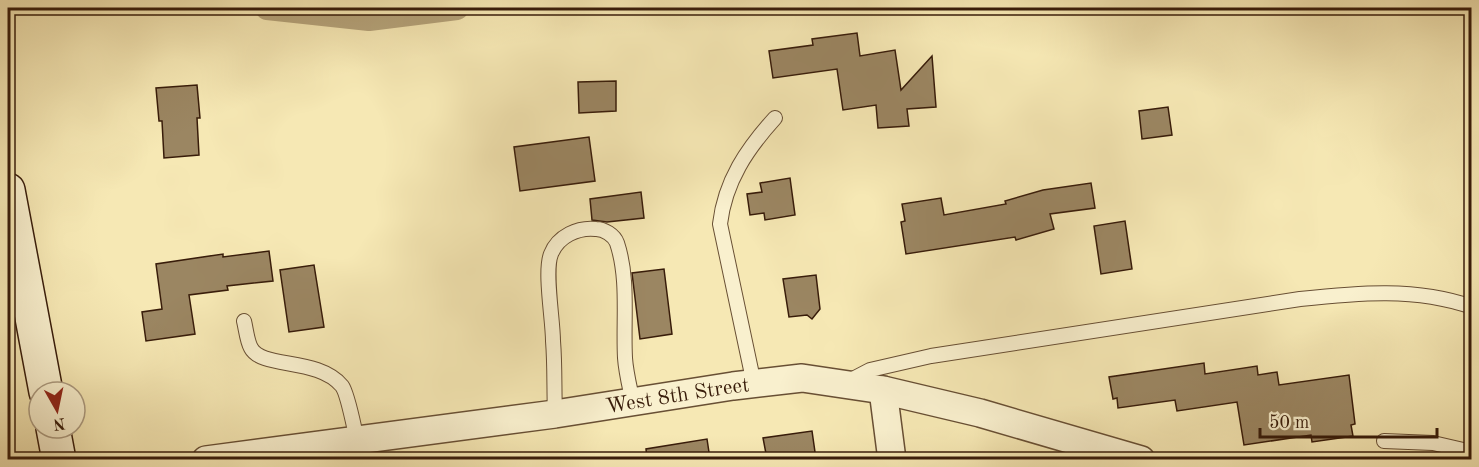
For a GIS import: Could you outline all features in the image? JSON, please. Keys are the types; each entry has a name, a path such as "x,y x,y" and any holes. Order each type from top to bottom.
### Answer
{"main road":[{"path":"8,190 14,257 43,380"},
{"path":"55,440 59,459"}],"street":[{"name":"West 8th Street","path":"206,459 555,414 678,394 802,378 884,390 980,413 1141,459"},
{"path":"884,390 892,459"}],"lane":[{"path":"754,384 720,224 722,204 733,176 753,144 775,118"},
{"path":"555,414 554,340 549,284 550,255 559,241 577,230 595,228 606,231 616,240 621,263 625,306 625,360 633,403"},
{"path":"843,384 870,370 931,356 1300,299 1347,294 1411,294 1439,297 1472,307"},
{"path":"244,321 251,349 263,358 304,365 328,373 344,388 357,440"},
{"path":"1384,441 1433,443 1472,452"}],"building":[{"path":"857,33 860,56 895,50 901,90 932,56 936,107 907,109 909,126 878,128 876,105 843,110 837,69 773,78 769,51 813,45 812,39"},
{"path":"616,81 616,111 579,113 578,82"},
{"path":"197,85 200,118 197,118 199,155 164,158 162,121 159,121 156,88"},
{"path":"1168,107 1172,135 1142,139 1139,111"},
{"path":"589,137 595,181 520,191 514,147"},
{"path":"790,178 795,215 765,220 764,213 750,215 747,194 762,192 760,183"},
{"path":"1091,183 1095,208 1050,214 1054,229 1016,240 1015,237 906,254 901,222 905,221 902,204 941,198 944,215 1006,204 1005,201 1043,190"},
{"path":"641,192 644,218 607,222 592,220 590,199"},
{"path":"1125,221 1132,269 1101,274 1094,226"},
{"path":"269,251 273,281 227,286 228,290 189,295 195,334 146,341 142,312 162,309 156,264 223,254 223,257"},
{"path":"314,265 324,327 289,332 280,270"},
{"path":"664,269 672,334 640,339 632,273"},
{"path":"816,275 820,309 812,319 807,315 789,317 783,279"},
{"path":"1204,363 1205,374 1257,366 1258,375 1277,372 1279,385 1349,375 1355,424 1351,425 1353,436 1312,442 1311,435 1244,445 1237,402 1177,411 1175,400 1118,408 1117,398 1113,399 1109,377"},
{"path":"812,431 816,459 767,459 763,438"},
{"path":"707,439 710,459 647,459 646,449"}],"waterway":[{"path":"267,8 369,19 457,8"}]}
